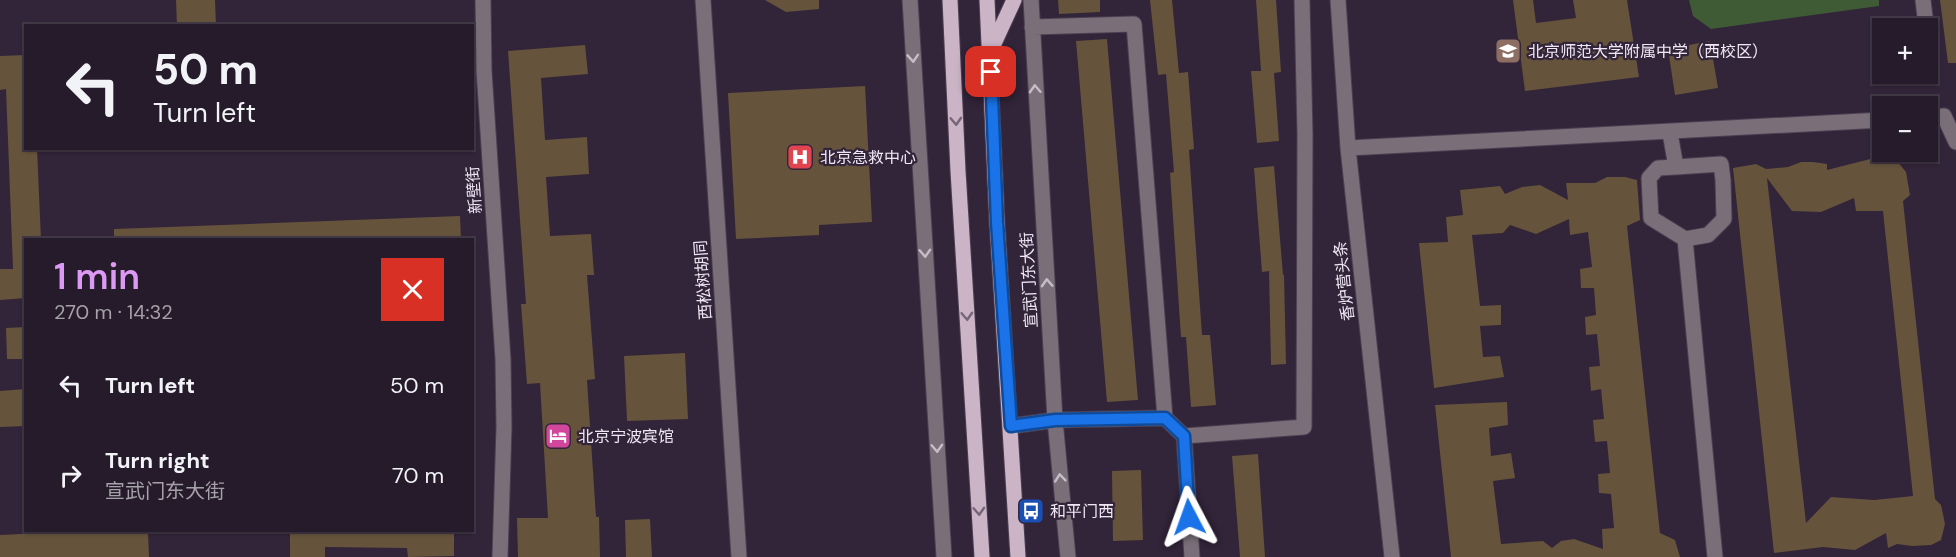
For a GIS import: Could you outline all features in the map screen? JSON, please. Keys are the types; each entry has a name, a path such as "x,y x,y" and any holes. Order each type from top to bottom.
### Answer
{"main road":[{"path":"950,0 982,557"},
{"name":"宣武门东大街","path":"987,0 997,222 1018,557"},
{"path":"990,51 1014,0"}],"street":[{"name":"新壁街","path":"483,0 484,71 503,359 504,427 500,557"},
{"name":"西松树胡同","path":"703,0 739,557"},
{"path":"910,0 944,557"},
{"name":"宣武门东大街","path":"1031,0 1055,420 1068,557"},
{"path":"1184,436 1304,428 1305,134 1302,0"},
{"name":"香炉营头条","path":"1338,0 1348,148 1392,557"},
{"path":"1923,0 1925,17"},
{"path":"1032,27 1134,24 1165,418 1184,436 1192,557"},
{"path":"1938,116 1944,116 1956,142"},
{"path":"1348,148 1670,133 1872,121"},
{"path":"1670,133 1676,166"},
{"path":"1720,164 1724,180 1724,219 1707,235 1685,239 1651,218 1648,178 1658,168 1720,164"},
{"path":"1685,239 1715,557"},
{"path":"1011,426 1055,420 1165,418"}],"green space":[{"path":"1689,0 1879,0 1879,6 1711,29 1693,16"}],"building":[{"path":"176,0 215,0 216,24 177,24"},
{"path":"765,0 819,0 819,9 786,12"},
{"path":"1058,0 1100,0 1100,12 1059,14"},
{"path":"1150,0 1172,0 1179,73 1188,72 1194,149 1189,150 1202,335 1210,335 1216,405 1191,407 1186,337 1181,337 1170,173 1174,172 1166,74 1158,75"},
{"path":"1256,0 1276,0 1281,72 1274,73 1279,141 1257,143 1251,71 1261,71"},
{"path":"1513,0 1533,0 1536,23 1576,18 1573,0 1627,0 1639,77 1525,91"},
{"path":"1940,0 1956,0 1956,63 1948,63"},
{"path":"1107,39 1138,400 1107,402 1076,41"},
{"path":"1710,41 1718,88 1675,95 1668,49"},
{"path":"585,45 588,74 541,78 545,140 587,137 589,174 546,177 550,236 591,234 594,275 587,275 595,379 587,380 596,517 599,517 600,557 518,557 517,518 548,518 540,383 527,384 521,304 526,304 508,51"},
{"path":"24,55 24,150 37,150 41,238 24,238 24,298 0,300 0,269 13,269 6,89 0,90 0,56"},
{"name":"北京急救中心","path":"865,86 872,222 819,225 819,235 736,239 728,93"},
{"path":"1872,159 1872,162 1898,162 1906,172 1910,195 1903,201 1935,499 1941,505 1945,524 1941,540 1931,545 1897,544 1888,548 1886,533 1855,550 1823,547 1774,553 1733,168 1756,164 1766,169 1788,167 1801,162 1827,164 1827,170","holes":["1767,178 1792,211 1821,212 1854,198 1856,211 1883,211 1913,496 1874,500 1831,497 1806,523"]},
{"path":"1274,166 1284,275 1286,364 1271,365 1269,271 1262,272 1254,168"},
{"path":"1607,177 1637,180 1640,220 1627,226 1660,533 1675,540 1680,557 1451,557 1435,405 1507,402 1508,425 1489,428 1491,456 1511,453 1515,478 1493,481 1501,544 1543,541 1552,548 1561,541 1574,539 1603,549 1602,529 1614,528 1611,494 1599,493 1598,474 1610,473 1607,441 1595,442 1593,420 1604,419 1601,389 1591,391 1589,367 1600,366 1597,334 1586,335 1585,317 1596,315 1594,288 1581,288 1580,269 1592,267 1588,232 1570,235 1569,219 1536,234 1510,225 1503,233 1472,235 1480,306 1501,305 1501,325 1480,326 1483,357 1500,356 1504,377 1434,388 1419,243 1448,242 1446,217 1463,215 1460,190 1500,186 1505,194 1522,187 1540,185 1568,200 1566,183 1595,183"},
{"path":"460,216 461,238 114,238 114,229"},
{"path":"24,327 24,359 7,359 6,328"},
{"path":"685,353 688,419 627,421 624,356"},
{"path":"24,389 24,426 0,427 0,391"},
{"path":"1258,454 1265,557 1240,557 1232,456"},
{"path":"1141,470 1143,540 1113,541 1112,471"},
{"path":"650,519 652,557 626,557 625,520"},
{"path":"22,531 148,532 149,557 0,557 0,535 22,534"},
{"path":"290,532 454,532 454,556 408,557 407,548 325,547 325,557 290,557"}],"place":[{"name":"北京师范大学附属中学（西校区）","path":"1508,51"},
{"name":"北京急救中心","path":"800,157"},
{"name":"北京宁波宾馆","path":"558,436"},
{"name":"和平门西","path":"1031,511"}],"route":[{"path":"991,72 997,222 1011,426 1055,420 1165,418 1184,436 1189,517"}]}
